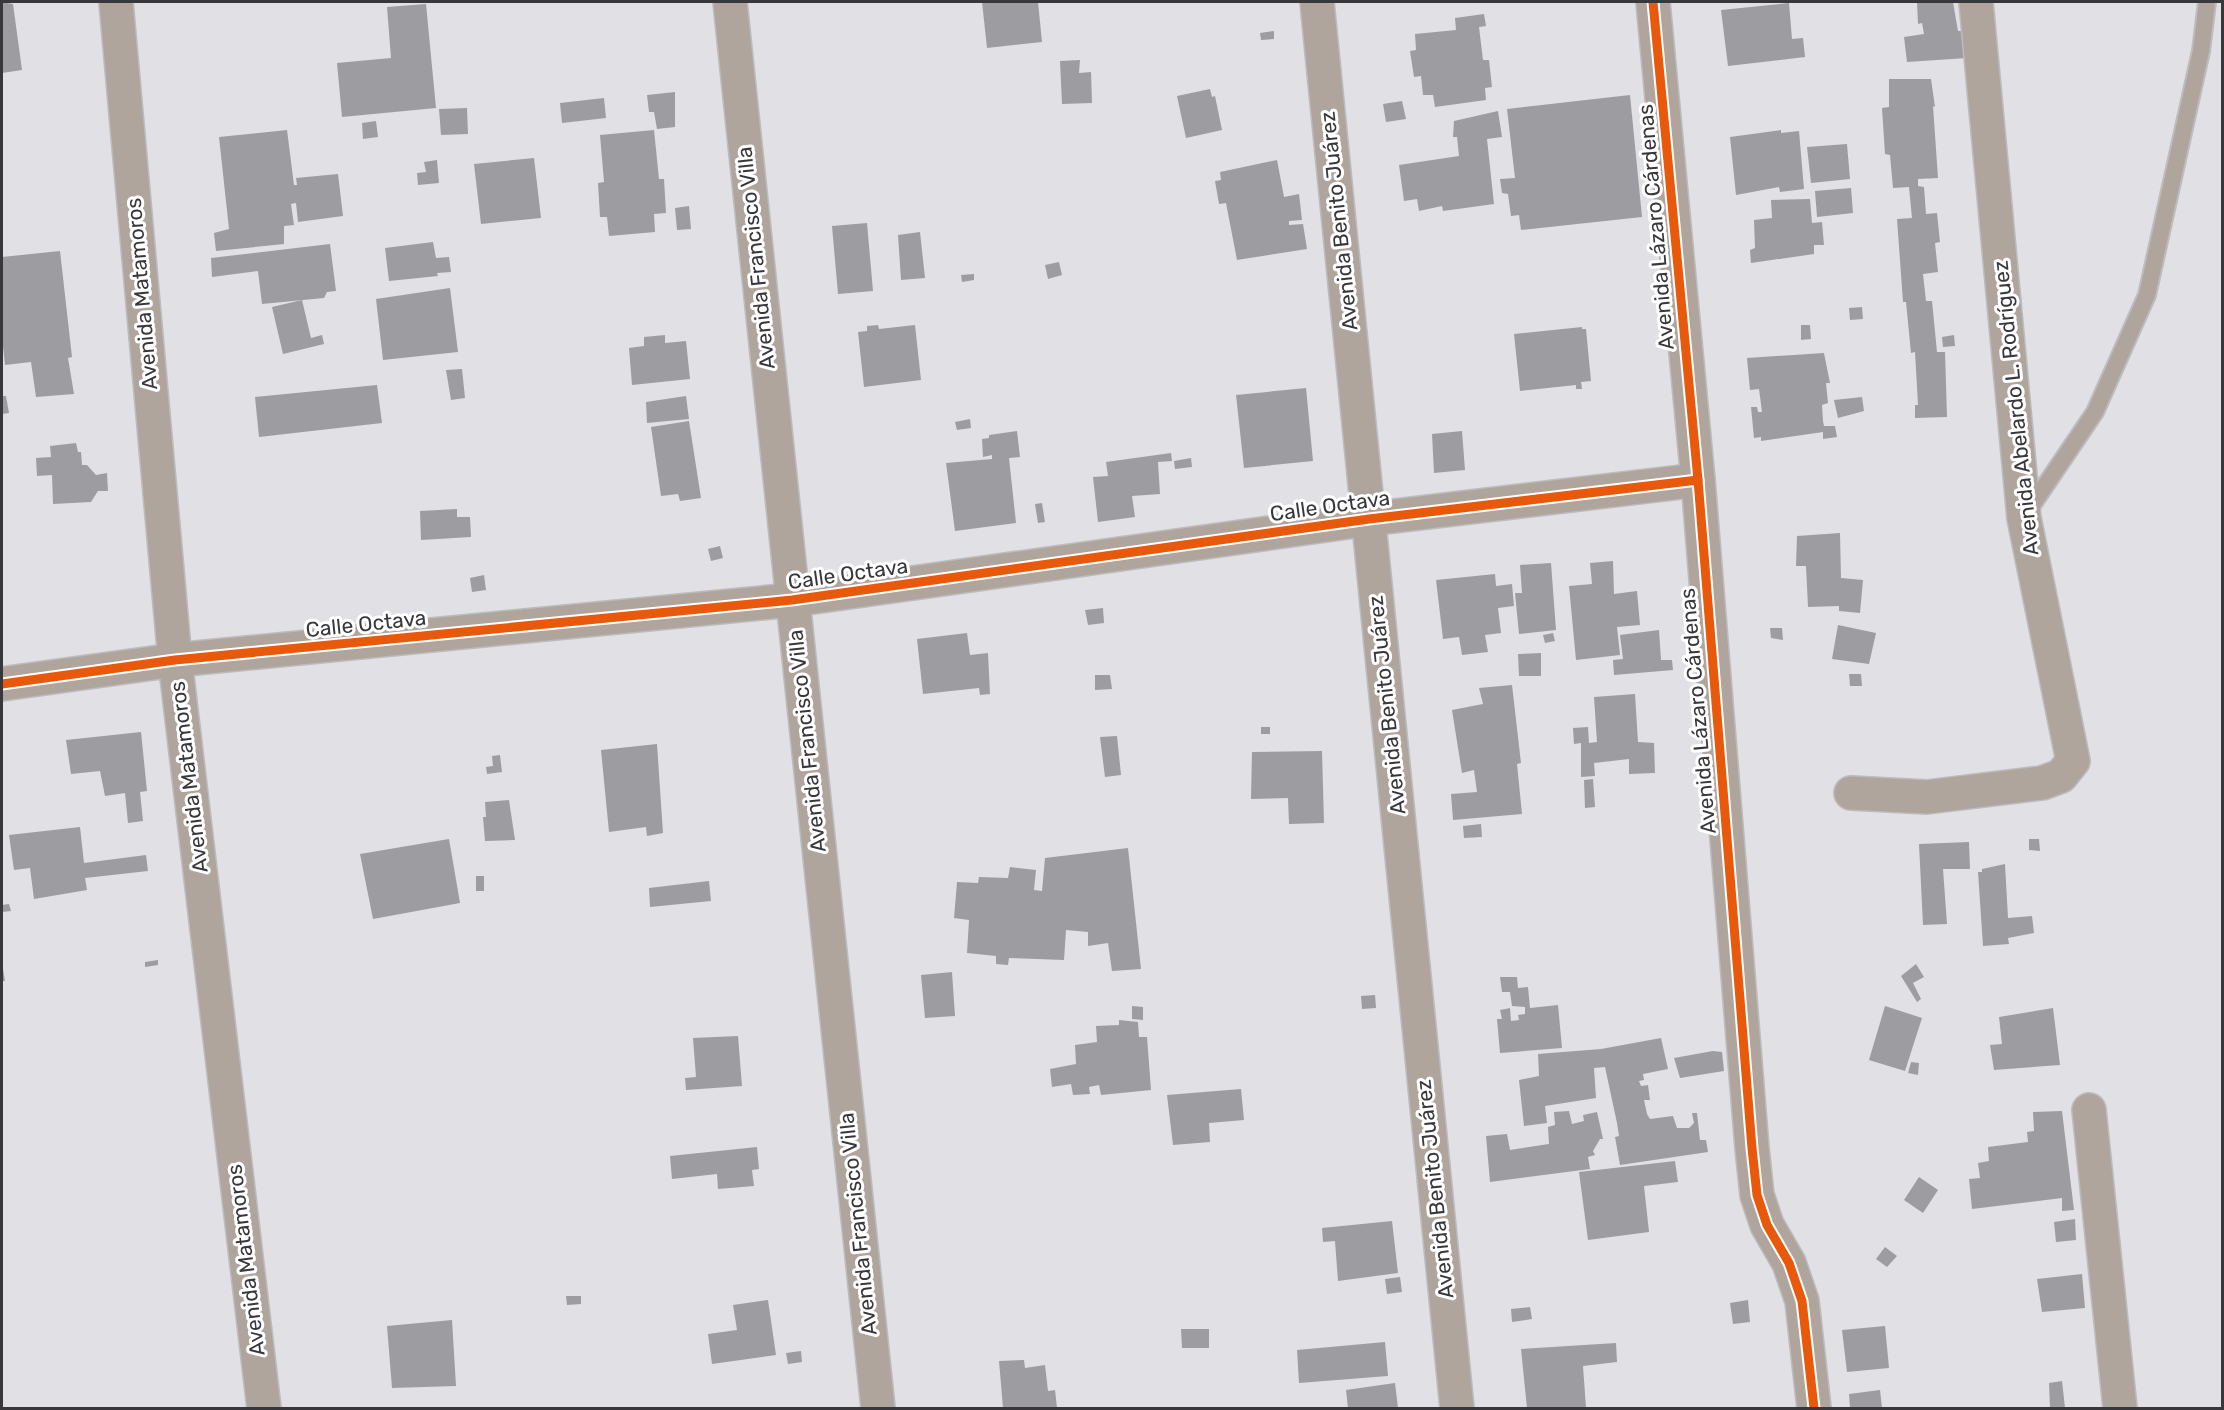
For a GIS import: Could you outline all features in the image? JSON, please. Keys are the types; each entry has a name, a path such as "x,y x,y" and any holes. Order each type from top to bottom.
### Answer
{"street":[{"name":"Avenida Matamoros","path":"116,2 175,660 264,1408"},
{"name":"Avenida Francisco Villa","path":"730,2 878,1408"},
{"name":"Avenida Benito Juárez","path":"1317,2 1457,1408"},
{"name":"Avenida Lázaro Cárdenas","path":"1653,2 1698,480 1756,1183 1767,1225 1789,1263 1802,1301 1814,1408"},
{"name":"Avenida Abelardo L. Rodríguez","path":"1851,793 1927,797 2042,783 2061,776 2073,761 2024,518 1976,2"},
{"name":"Calle Octava","path":"2,684 175,660 792,600 1369,519 1698,480"},
{"path":"2089,1110 2120,1408"}],"lane":[{"path":"2024,518 2095,412 2147,295 2201,51 2207,2"}],"building":[{"path":"2,2 13,4 22,70 2,73"},
{"path":"982,2 1038,2 1042,42 987,48"},
{"path":"1917,2 1953,2 1958,31 1963,31 1967,58 1907,62 1904,37 1924,34 1922,23 1918,24"},
{"path":"1789,3 1792,39 1803,38 1805,57 1728,66 1721,10"},
{"path":"426,4 436,108 342,117 337,63 391,58 387,7"},
{"path":"1484,14 1486,26 1479,27 1483,60 1489,60 1492,87 1485,88 1486,100 1435,107 1433,95 1423,95 1421,76 1414,77 1410,51 1416,50 1415,34 1456,30 1455,18"},
{"path":"1274,31 1274,39 1261,40 1260,33"},
{"path":"1080,60 1079,73 1091,72 1092,103 1062,104 1060,61"},
{"path":"1889,79 1931,79 1935,107 1933,106 1938,178 1918,179 1918,186 1924,187 1926,214 1937,213 1940,242 1935,243 1938,272 1923,274 1926,301 1932,301 1937,352 1945,352 1947,417 1915,418 1915,405 1918,405 1915,352 1911,353 1906,302 1903,302 1897,219 1912,218 1909,187 1893,188 1890,155 1885,154 1882,108 1889,107"},
{"path":"1210,89 1212,97 1215,96 1222,130 1186,138 1177,96"},
{"path":"675,92 675,127 657,129 654,112 649,112 647,95"},
{"path":"1630,95 1642,217 1521,230 1519,215 1511,216 1508,194 1502,193 1500,179 1515,178 1507,109"},
{"path":"604,98 606,118 562,123 560,103"},
{"path":"1402,101 1406,119 1386,122 1383,104"},
{"path":"467,108 468,134 441,135 439,109"},
{"path":"1498,111 1502,137 1487,139 1494,204 1443,211 1442,206 1419,211 1417,199 1404,201 1399,165 1459,156 1457,137 1453,137 1454,121"},
{"path":"376,121 378,137 363,139 362,123"},
{"path":"287,130 294,185 297,185 296,178 338,174 343,216 298,222 296,203 291,204 294,225 284,226 284,244 216,251 214,233 229,229 219,137"},
{"path":"654,130 659,179 664,179 666,213 654,214 655,232 609,236 607,217 600,217 598,183 604,182 600,135"},
{"path":"1781,130 1781,133 1799,131 1804,189 1780,192 1779,187 1736,195 1730,137"},
{"path":"1847,144 1850,179 1811,183 1807,147"},
{"path":"534,158 541,218 481,224 474,164"},
{"path":"437,160 439,183 418,185 417,173 426,172 424,162"},
{"path":"1277,160 1284,197 1299,194 1302,220 1289,221 1289,225 1303,224 1307,249 1237,260 1226,203 1219,204 1215,181 1221,180 1220,172"},
{"path":"1851,188 1853,213 1817,217 1815,191"},
{"path":"1810,199 1812,223 1822,222 1824,245 1814,245 1814,254 1751,263 1750,250 1755,248 1754,220 1772,218 1771,200"},
{"path":"689,206 691,229 677,230 675,208"},
{"path":"867,223 873,291 838,294 832,226"},
{"path":"920,232 925,278 901,280 898,235"},
{"path":"433,242 436,258 449,257 451,272 437,273 438,276 389,281 385,248"},
{"path":"330,244 336,291 327,292 324,298 262,304 258,271 212,277 211,258"},
{"path":"60,251 72,357 68,358 74,394 36,397 31,362 5,365 2,337 2,257"},
{"path":"1059,262 1062,275 1048,279 1045,265"},
{"path":"974,274 974,280 962,282 961,275"},
{"path":"450,288 458,352 383,360 376,299"},
{"path":"302,300 311,338 322,335 324,344 283,354 272,307"},
{"path":"1862,307 1863,319 1850,320 1849,308"},
{"path":"878,325 879,329 915,325 921,380 864,387 858,332 867,331 867,326"},
{"path":"1801,325 1810,325 1811,339 1801,340"},
{"path":"1582,327 1586,329 1591,381 1581,382 1582,389 1576,389 1576,385 1520,391 1514,334"},
{"path":"665,335 665,343 686,341 690,379 632,385 629,348 644,346 644,337"},
{"path":"1954,335 1955,346 1943,347 1942,337"},
{"path":"1824,353 1830,383 1826,383 1828,403 1822,405 1823,421 1824,426 1835,426 1837,437 1823,439 1823,432 1761,441 1761,437 1754,438 1751,407 1757,407 1758,412 1762,412 1759,389 1750,390 1747,358"},
{"path":"462,369 465,398 451,400 446,370"},
{"path":"377,385 382,423 259,437 255,397"},
{"path":"1306,388 1313,461 1244,468 1236,395"},
{"path":"2,396 6,396 9,413 2,414"},
{"path":"686,396 689,419 647,423 646,402"},
{"path":"1862,397 1864,411 1838,418 1834,400"},
{"path":"970,419 971,428 957,430 955,422"},
{"path":"689,421 701,498 680,501 678,494 661,496 651,427"},
{"path":"1017,431 1020,457 1009,458 1016,523 955,531 946,463 992,459 992,455 983,457 982,439 989,438 989,435"},
{"path":"1462,431 1465,470 1434,473 1432,434"},
{"path":"76,443 78,452 81,452 82,465 87,465 96,475 107,473 108,491 98,491 91,502 53,504 52,475 37,476 36,458 51,457 50,446"},
{"path":"1171,453 1172,461 1158,462 1160,494 1132,496 1135,517 1098,522 1093,477 1108,476 1106,462"},
{"path":"1191,458 1192,467 1175,469 1174,461"},
{"path":"1042,503 1045,522 1038,523 1035,504"},
{"path":"457,509 457,517 470,517 471,537 421,540 420,511"},
{"path":"1840,533 1841,578 1863,580 1860,613 1839,611 1839,606 1808,607 1806,566 1796,566 1797,536"},
{"path":"720,546 723,558 711,561 708,549"},
{"path":"1613,561 1614,594 1637,591 1640,625 1617,627 1620,655 1576,660 1569,586 1592,584 1590,563"},
{"path":"1551,563 1556,630 1519,634 1515,593 1522,593 1520,565"},
{"path":"1495,574 1496,586 1512,584 1514,606 1498,608 1501,633 1485,635 1488,652 1462,655 1459,637 1443,639 1436,580"},
{"path":"484,575 486,590 472,592 470,578"},
{"path":"1103,608 1104,623 1088,625 1085,610"},
{"path":"1838,625 1876,633 1869,664 1832,659"},
{"path":"1770,628 1782,628 1783,640 1771,638"},
{"path":"1659,630 1661,660 1672,660 1673,670 1614,675 1613,660 1623,659 1620,635"},
{"path":"967,633 970,655 988,653 990,694 980,695 979,688 923,694 917,639"},
{"path":"1553,633 1555,641 1545,643 1543,635"},
{"path":"1541,653 1541,676 1519,676 1518,654"},
{"path":"1849,674 1861,674 1862,686 1850,686"},
{"path":"1095,675 1110,675 1112,689 1095,690"},
{"path":"1512,685 1521,763 1517,764 1522,814 1453,820 1451,794 1477,792 1474,770 1462,773 1452,710 1483,704 1479,688"},
{"path":"1635,694 1638,742 1654,743 1655,773 1629,774 1629,759 1594,763 1595,776 1581,777 1581,743 1574,744 1573,728 1588,727 1589,743 1597,742 1594,697"},
{"path":"1261,727 1270,727 1270,734 1261,734"},
{"path":"141,732 147,791 140,792 143,821 128,823 125,793 105,796 100,771 71,774 66,740"},
{"path":"1117,736 1121,775 1105,777 1100,737"},
{"path":"657,744 663,833 647,836 646,827 609,832 601,750"},
{"path":"1322,751 1324,823 1289,824 1288,798 1251,799 1252,752"},
{"path":"500,755 502,772 487,774 486,767 493,766 492,756"},
{"path":"1593,779 1595,807 1585,808 1584,780"},
{"path":"509,800 515,840 485,841 483,817 486,817 485,802"},
{"path":"1481,824 1482,837 1464,838 1463,826"},
{"path":"80,827 84,863 146,855 148,871 85,878 87,890 34,899 30,868 14,870 9,835"},
{"path":"449,839 460,903 373,919 360,854"},
{"path":"2029,839 2039,839 2040,851 2029,850"},
{"path":"1969,842 1970,869 1943,869 1947,924 1923,925 1919,844"},
{"path":"1128,848 1141,969 1112,971 1108,943 1088,946 1088,932 1066,930 1064,960 1009,958 1008,965 996,964 996,956 967,953 969,920 954,918 957,882 978,883 979,877 1008,878 1010,867 1036,870 1034,890 1042,891 1045,858"},
{"path":"2005,864 2008,918 2032,916 2034,933 2008,938 2009,944 1983,946 1978,872"},
{"path":"476,876 484,876 484,891 476,891"},
{"path":"709,881 711,901 650,907 649,888"},
{"path":"9,904 11,911 2,912 2,905"},
{"path":"158,960 158,965 145,967 145,962"},
{"path":"2,963 5,981 2,981"},
{"path":"1916,964 1924,977 1913,983 1921,999 1917,1002 1901,976"},
{"path":"952,972 955,1016 925,1018 921,975"},
{"path":"1500,977 1517,977 1518,988 1528,987 1530,1008 1558,1005 1562,1048 1500,1053 1497,1019 1502,1019 1500,1010 1510,1008 1511,1021 1519,1020 1518,1015 1525,1014 1525,1007 1512,1006 1510,992 1502,992"},
{"path":"1375,995 1376,1008 1362,1009 1361,996"},
{"path":"1132,1006 1143,1007 1143,1020 1132,1019"},
{"path":"1885,1006 1922,1018 1905,1071 1869,1060"},
{"path":"2053,1008 2060,1065 1994,1070 1990,1045 2002,1044 1999,1017"},
{"path":"1119,1020 1138,1022 1139,1037 1147,1037 1151,1090 1101,1095 1099,1085 1089,1087 1090,1094 1073,1095 1071,1084 1052,1087 1050,1069 1076,1064 1075,1045 1097,1042 1096,1026 1119,1025"},
{"path":"738,1036 742,1086 686,1090 685,1078 696,1077 693,1038"},
{"path":"1661,1038 1668,1069 1643,1074 1644,1080 1639,1081 1641,1086 1648,1085 1650,1100 1644,1100 1647,1114 1650,1119 1673,1116 1677,1128 1689,1128 1694,1123 1692,1113 1697,1113 1700,1140 1706,1140 1708,1152 1620,1165 1615,1137 1619,1136 1605,1067 1594,1068 1596,1098 1545,1106 1547,1123 1524,1126 1519,1080 1539,1076 1538,1054 1601,1049"},
{"path":"1713,1051 1722,1052 1724,1071 1680,1078 1674,1058"},
{"path":"1911,1062 1919,1063 1918,1075 1908,1073"},
{"path":"1241,1089 1244,1120 1209,1123 1210,1142 1173,1145 1167,1095"},
{"path":"1569,1111 1572,1124 1584,1121 1583,1115 1597,1112 1603,1139 1600,1139 1593,1151 1595,1155 1588,1157 1590,1169 1490,1182 1486,1136 1507,1134 1510,1150 1549,1144 1548,1127 1555,1125 1554,1112"},
{"path":"2062,1111 2074,1210 2062,1211 2062,1198 1972,1209 1969,1179 1980,1178 1978,1163 1989,1161 1988,1147 2028,1142 2027,1132 2034,1131 2033,1112"},
{"path":"757,1147 759,1169 752,1170 754,1186 718,1189 717,1174 672,1179 670,1156"},
{"path":"1675,1161 1678,1182 1644,1186 1649,1232 1588,1240 1579,1172"},
{"path":"1919,1177 1938,1190 1923,1213 1904,1200"},
{"path":"2075,1219 2076,1240 2056,1242 2054,1222"},
{"path":"1392,1221 1398,1273 1338,1281 1335,1241 1323,1242 1322,1228"},
{"path":"1885,1247 1897,1256 1887,1267 1876,1259"},
{"path":"2082,1274 2085,1308 2042,1312 2037,1279"},
{"path":"1400,1277 1402,1292 1387,1294 1385,1279"},
{"path":"566,1296 581,1296 581,1304 567,1305"},
{"path":"768,1300 776,1355 712,1364 708,1334 737,1330 733,1305"},
{"path":"1748,1300 1750,1322 1733,1324 1730,1303"},
{"path":"1530,1307 1532,1319 1512,1322 1511,1309"},
{"path":"452,1320 456,1386 392,1388 387,1326"},
{"path":"1885,1326 1889,1368 1847,1372 1842,1330"},
{"path":"1181,1329 1209,1329 1209,1348 1182,1348"},
{"path":"1385,1342 1388,1376 1299,1383 1297,1350"},
{"path":"1616,1343 1617,1362 1583,1366 1586,1408 1527,1408 1521,1349"},
{"path":"801,1351 802,1362 788,1364 786,1353"},
{"path":"1024,1360 1025,1368 1045,1365 1048,1391 1055,1390 1057,1408 1003,1408 999,1361"},
{"path":"2062,1381 2065,1408 2050,1408 2049,1383"},
{"path":"1395,1383 1398,1408 1348,1408 1346,1390"},
{"path":"1880,1390 1882,1408 1850,1408 1849,1394"}],"cycle path":[{"path":"1653,2 1698,480 1757,1195 1767,1225 1789,1263 1802,1301 1814,1408"},
{"path":"2,684 175,660 792,600 1369,519 1698,480"}]}
